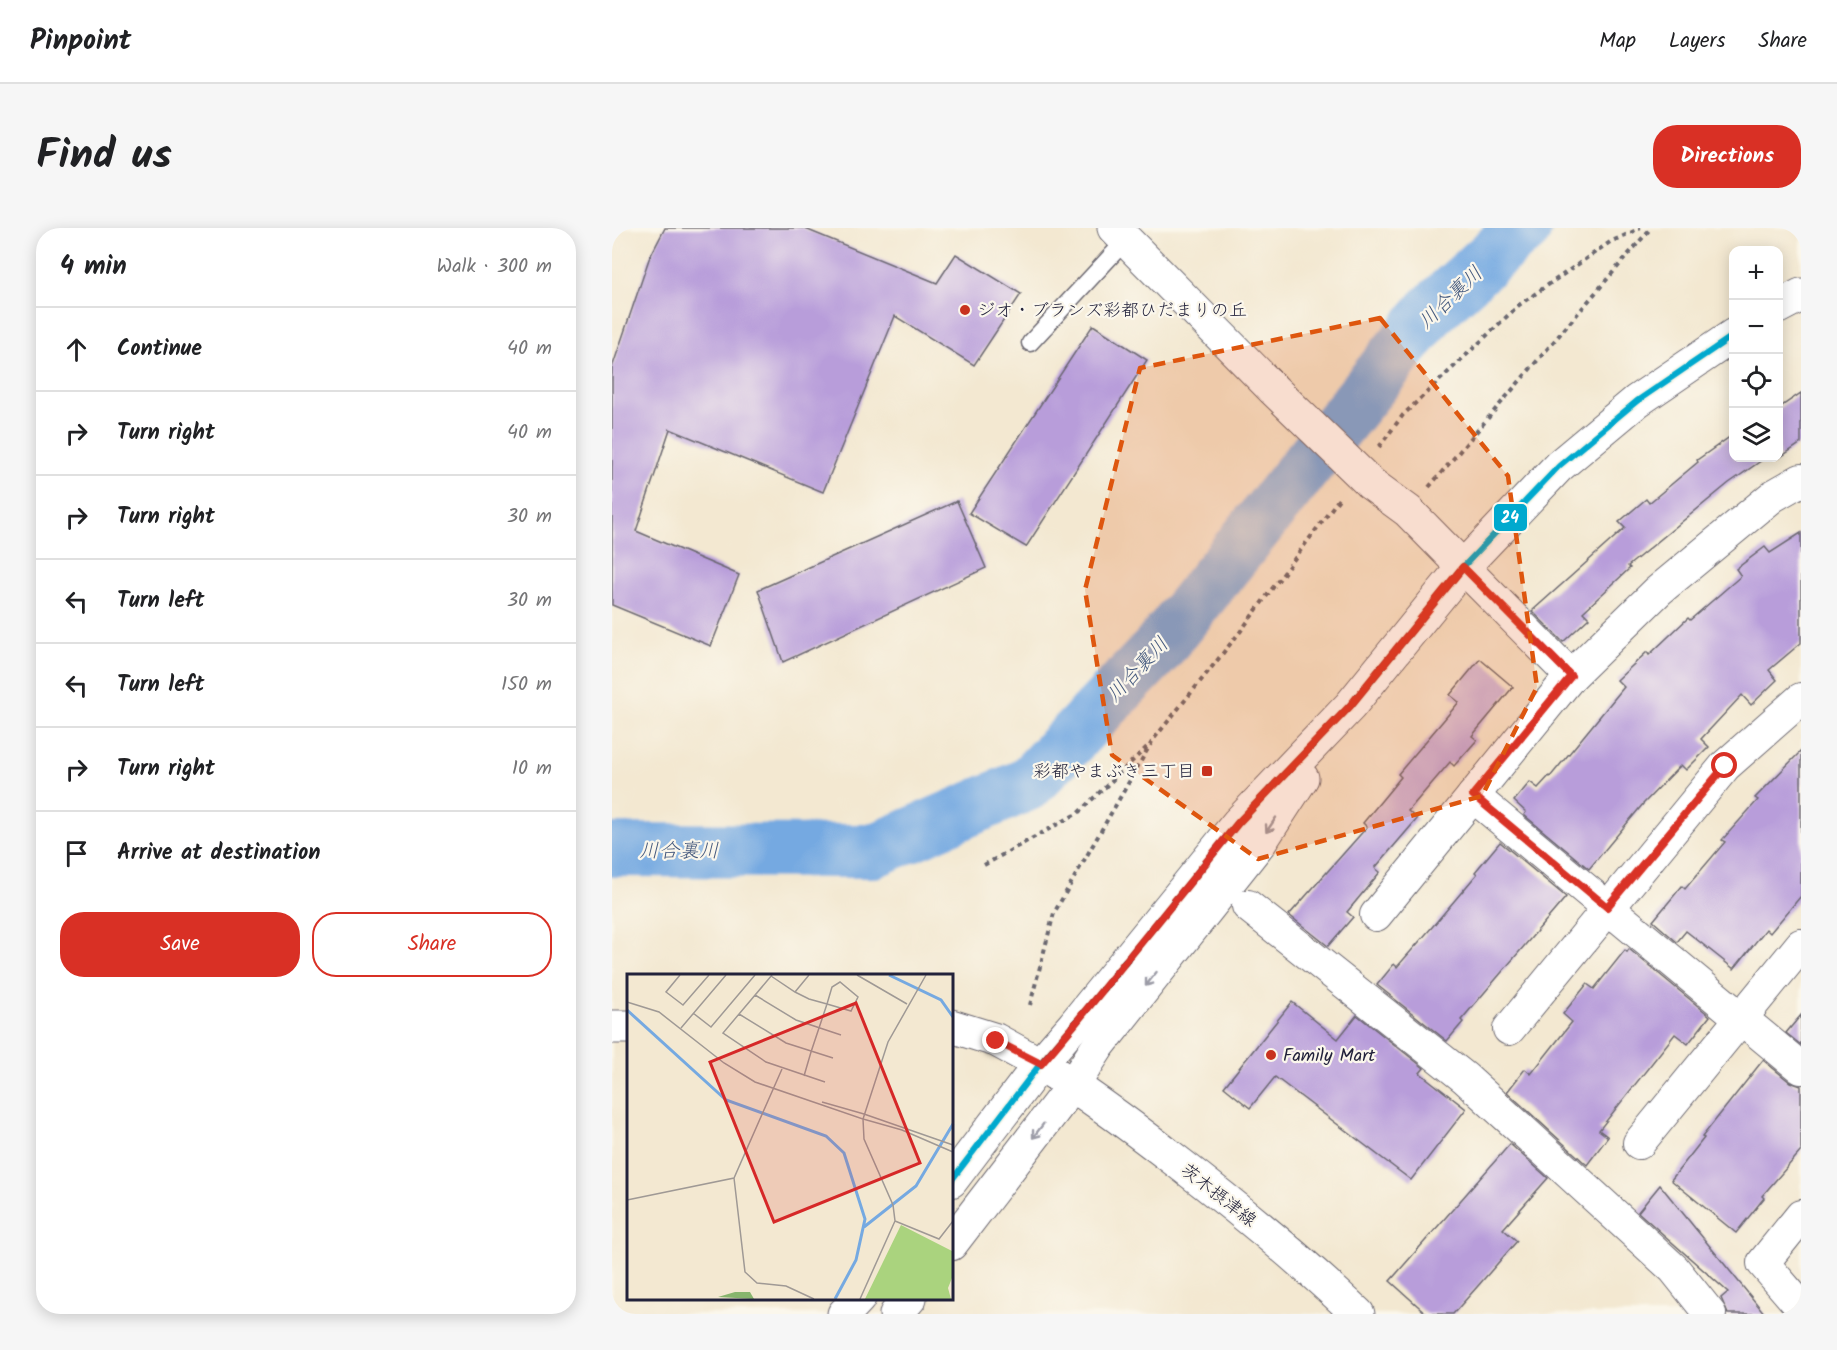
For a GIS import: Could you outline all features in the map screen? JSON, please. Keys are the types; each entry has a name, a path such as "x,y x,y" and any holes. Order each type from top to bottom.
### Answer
{"street":[{"path":"1120,234 1273,389 1370,483 1408,511 1571,676"},
{"path":"1783,305 1801,295"},
{"path":"952,1180 1041,1064 1238,823 1350,706 1463,567 1559,466 1637,401 1729,338"},
{"path":"1376,915 1571,676 1658,591 1773,496 1801,480"},
{"path":"1509,1029 1725,766 1801,699"},
{"path":"952,1243 1073,1084 1099,1045 1261,841 1350,706"},
{"path":"1473,795 1801,1068"},
{"path":"1248,906 1465,1078 1674,1269 1710,1314"},
{"path":"1639,1143 1801,945"},
{"name":"茨木摂津線","path":"952,1026 996,1041 1041,1064 1073,1084 1254,1221 1358,1314"},
{"path":"1801,1216 1763,1263 1801,1306"},
{"path":"844,1314 858,1299"},
{"path":"896,1314 909,1299"}],"lane":[{"path":"1030,343 1120,234"}],"path":[{"path":"1403,415 1519,305 1610,242 1641,228"},
{"path":"1408,511 1651,228"},
{"path":"984,865 1078,813 1153,740 1240,632 1337,501"},
{"path":"1030,1005 1054,913 1153,740"}],"highlighted area":[{"path":"1380,318 1508,476 1537,687 1482,796 1258,859 1112,755 1085,590 1140,368"}],"building":[{"path":"665,228 803,228 937,283 956,254 1021,294 974,365 895,316 823,492 670,429 636,531 739,575 711,646 612,605 612,368 649,259"},
{"path":"1093,325 1147,360 1026,547 969,513"},
{"path":"1801,393 1801,443 1783,455 1783,408 1783,405"},
{"path":"1729,438 1729,462 1759,462 1729,483 1628,566 1630,568 1583,612 1589,618 1563,642 1532,611 1625,528 1619,522 1646,499 1649,503 1698,462 1697,460"},
{"path":"957,501 986,568 783,662 758,590"},
{"path":"1801,533 1801,643 1769,670 1777,680 1751,705 1742,695 1701,739 1709,747 1686,770 1681,765 1643,804 1589,869 1524,815 1526,812 1514,801 1530,782 1538,788 1550,777 1624,687 1617,680 1647,652 1649,655 1688,618 1690,620 1741,576 1736,569 1765,547 1770,553"},
{"path":"1480,659 1513,687 1472,736 1477,740 1454,766 1450,762 1408,811 1417,819 1375,868 1380,872 1347,912 1353,917 1328,946 1289,915 1367,827 1363,823 1401,777 1398,774 1459,702 1450,695"},
{"path":"1801,751 1801,896 1770,933 1766,929 1734,969 1686,931 1677,942 1653,921 1682,886 1685,889 1725,842 1722,840 1758,800 1755,798"},
{"path":"1500,842 1566,897 1461,1020 1463,1022 1447,1041 1377,985 1394,964 1397,967 1433,926 1477,874 1475,872"},
{"path":"1629,949 1710,1016 1688,1044 1675,1034 1599,1130 1608,1137 1587,1165 1507,1092 1525,1069 1531,1074 1572,1022 1563,1014 1587,984 1594,989 1625,950 1627,952"},
{"path":"1292,1002 1338,1039 1357,1015 1424,1068 1420,1073 1466,1109 1411,1180 1275,1077 1250,1108 1224,1087"},
{"path":"1801,1015 1801,1045 1786,1033"},
{"path":"1763,1060 1790,1082 1801,1086 1801,1151 1762,1196 1764,1198 1736,1233 1671,1180"},
{"path":"1510,1144 1548,1178 1503,1229 1517,1241 1453,1314 1427,1314 1390,1281"},
{"path":"1660,1185 1765,1314 1728,1314 1721,1298 1728,1292 1638,1212"}],"waterway":[{"name":"川合裏川","path":"612,850 873,851 1028,784 1156,651 1431,311 1525,228"}],"transit line":[{"name":"24","path":"952,1180 1040,1064 1238,823 1350,706 1463,567 1559,466 1637,401 1729,338"}],"place":[{"name":"ジオ・ブランズ彩都ひだまりの丘","path":"965,310"},
{"name":"彩都やまぶき三丁目","path":"1207,771"},
{"name":"Family Mart","path":"1271,1055"}],"route":[{"path":"996,1041 1041,1064 1238,823 1350,706 1463,567 1571,676 1473,795 1607,907 1725,766"}]}
